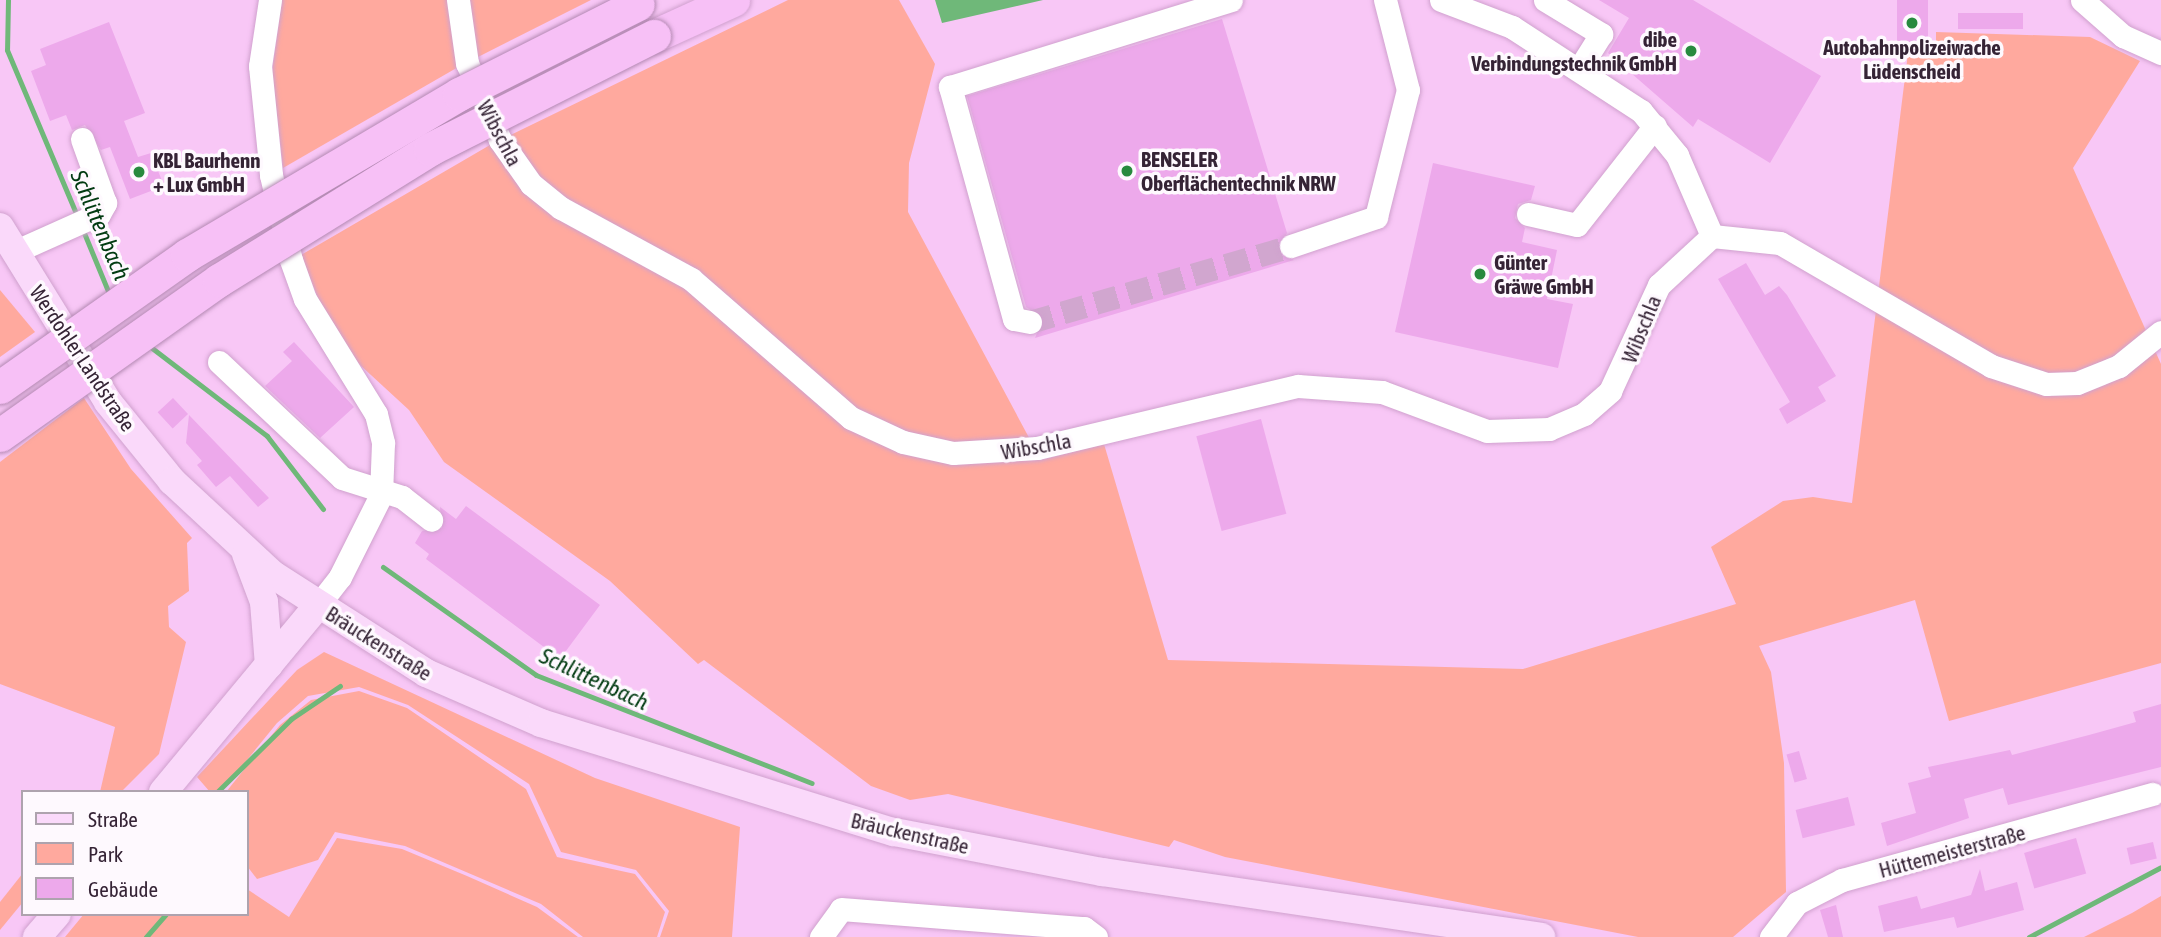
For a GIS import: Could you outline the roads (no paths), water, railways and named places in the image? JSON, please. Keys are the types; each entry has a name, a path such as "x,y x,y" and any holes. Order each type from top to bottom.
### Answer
{"highway":[{"path":"0,435 219,280 430,149 653,36 733,0"},
{"path":"0,387 187,255 459,94 642,2"}],"main road":[{"name":"Werdohler Landstraße","path":"0,227 108,402 172,481 246,554 318,605"},
{"path":"246,554 264,602 269,664"},
{"path":"165,790 318,605"},
{"name":"Bräuckenstraße","path":"318,605 426,673 505,710 743,790 894,832 1102,872 1541,937"},
{"path":"37,937 55,916"}],"street":[{"path":"270,0 260,66 274,186 305,299 376,414 382,495 346,567 318,605"},
{"name":"Wibschla","path":"458,0 467,63 500,140 531,184 561,208 691,279 850,418 903,442 953,453 1037,448 1298,386 1382,392 1487,431 1549,429 1584,414 1610,391 1659,285 1713,236"},
{"path":"1030,322 1014,319 950,87 1231,0"},
{"path":"1291,246 1377,217 1408,90 1385,0"},
{"path":"1545,0 1601,34 1580,68"},
{"path":"2081,1 2123,36 2161,53"},
{"path":"1453,3 1513,27 1580,68 1656,126 1691,180 1713,236 1780,243 1991,366 2046,384 2077,383 2119,366 2160,335"},
{"path":"1528,214 1577,225 1656,126"},
{"path":"14,252 88,220 105,203 82,139"},
{"path":"219,362 342,478 382,495 402,497 430,520"},
{"name":"Hüttemeisterstraße","path":"1771,937 1797,903 1842,880 2152,794"},
{"path":"821,937 841,909 1084,928 1096,937"}],"waterway":[{"name":"Schlittenbach","path":"8,0 7,50 77,216"},
{"path":"82,228 110,296"},
{"name":"Schlittenbach","path":"148,345 267,436 323,509"},
{"name":"Schlittenbach","path":"383,567 536,675 812,783"},
{"path":"219,790 291,719 340,686"},
{"path":"2029,937 2161,867"},
{"path":"146,937 164,916"}],"tunnel":[{"path":"1030,322 1291,246"}],"place":[{"name":"Autobahnpolizeiwache Lüdenscheid","path":"1912,23"},
{"name":"dibe Verbindungstechnik GmbH","path":"1691,51"},
{"name":"BENSELER Oberflächentechnik NRW","path":"1127,171"},
{"name":"KBL Baurhenn + Lux GmbH","path":"139,172"},
{"name":"Günter Gräwe GmbH","path":"1480,274"}]}
